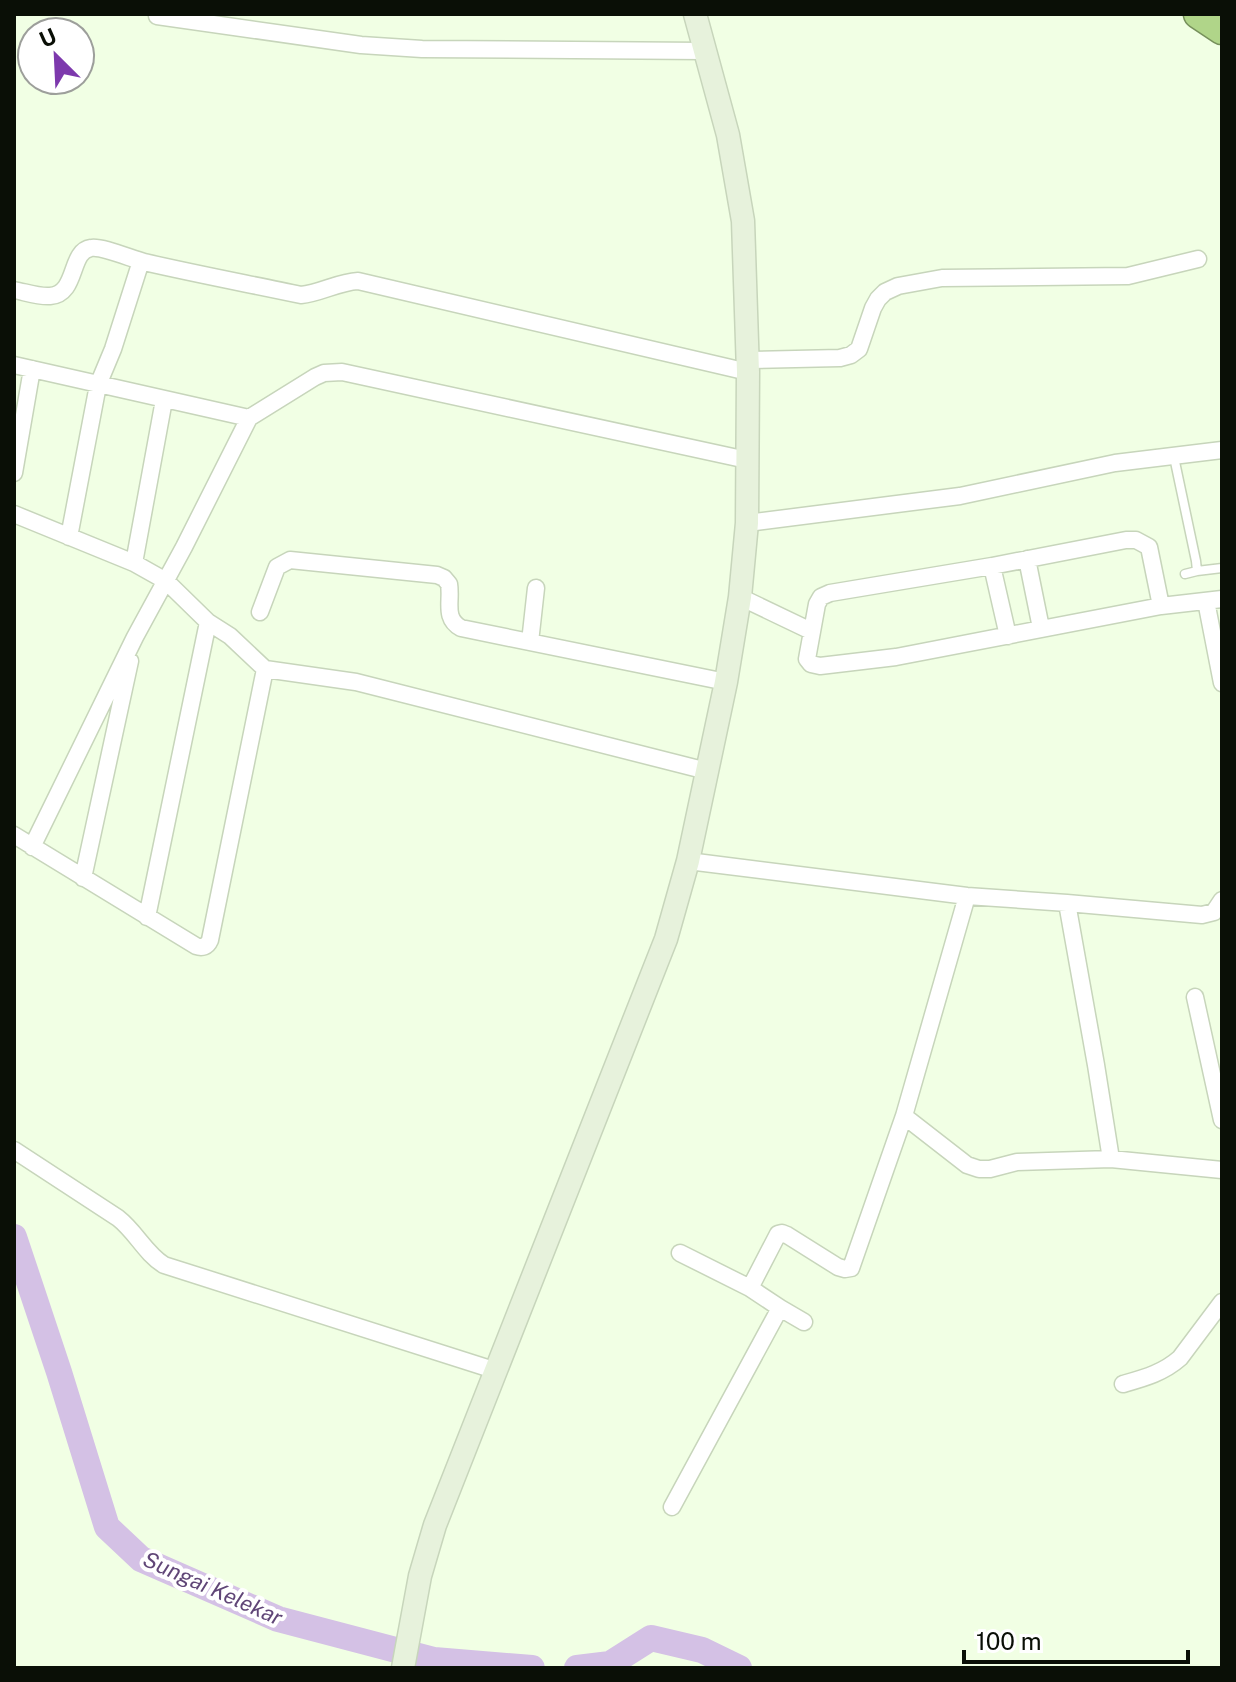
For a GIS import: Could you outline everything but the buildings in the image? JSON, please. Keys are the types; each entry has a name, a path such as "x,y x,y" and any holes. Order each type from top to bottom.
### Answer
{"highway":[{"path":"1198,14 1222,30"}],"street":[{"path":"403,1668 427,1550 666,939 688,861 726,682 740,597 747,523 748,366 743,221 728,135 695,14"},
{"path":"157,16 361,45 422,49 705,51"},
{"path":"14,290 48,296 60,294 66,288 81,254 95,247 141,261 301,295 358,281 748,366 851,355 862,343 878,299 898,286 942,278 1128,276 1198,259"},
{"path":"69,537 98,385 141,261"},
{"path":"14,365 249,418"},
{"path":"14,473 32,369"},
{"path":"32,847 135,637 249,418 315,377 342,372 747,460"},
{"path":"134,563 164,400"},
{"path":"747,523 960,496 1115,463 1222,450"},
{"path":"14,514 134,563 166,581 208,622 230,636 265,669 356,682 707,771"},
{"path":"1161,606 1151,551 1136,540 1126,540 830,593 819,600 807,659 811,664 820,666 896,657 1161,606 1214,600 1222,683"},
{"path":"1027,559 1041,628"},
{"path":"260,612 277,567 290,560 437,575 449,584 449,615 456,626 726,682"},
{"path":"992,566 1008,636"},
{"path":"530,642 536,588"},
{"path":"740,597 811,631"},
{"path":"147,917 208,622"},
{"path":"83,878 135,637"},
{"path":"14,835 196,946 209,943 265,669"},
{"path":"688,861 967,896 1202,915 1214,912 1222,900"},
{"path":"750,1288 780,1233 838,1267 851,1268 904,1116 967,896"},
{"path":"1067,903 1111,1159"},
{"path":"1195,997 1222,1120"},
{"path":"904,1116 967,1165 979,1169 1017,1162 1111,1159 1222,1170"},
{"path":"14,1150 118,1218 164,1265 497,1371"},
{"path":"680,1253 750,1288 804,1322"},
{"path":"1123,1384 1171,1366 1222,1302"},
{"path":"672,1507 780,1308"}],"lane":[{"path":"1174,456 1197,571"},
{"path":"1185,574 1222,568"}],"waterway":[{"name":"Sungai Kelekar","path":"14,1237 107,1527 141,1559 278,1619 434,1660 532,1668"},
{"name":"Sungai Kelekar","path":"577,1668 610,1664 651,1638 702,1650 739,1668"}]}
